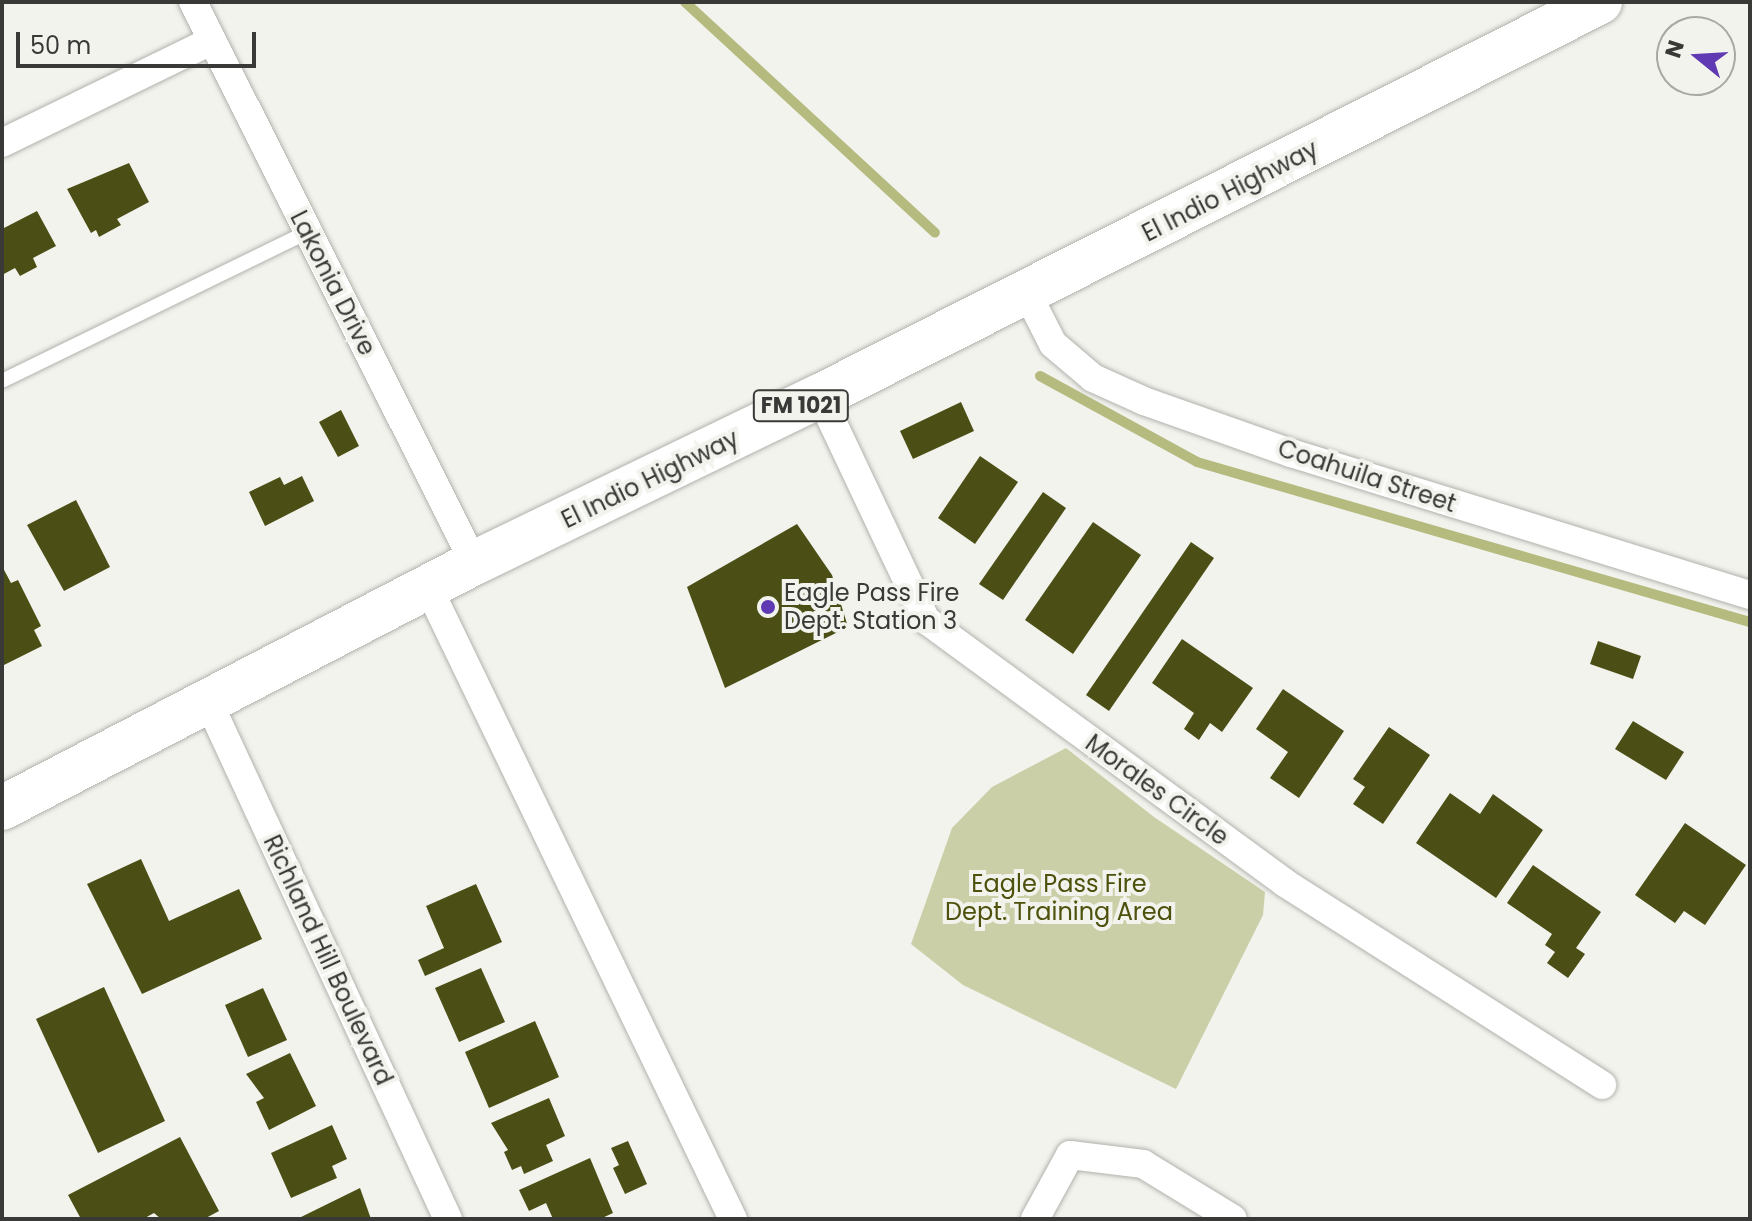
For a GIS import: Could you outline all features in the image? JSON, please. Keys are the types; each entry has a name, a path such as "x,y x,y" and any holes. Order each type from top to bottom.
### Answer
{"main road":[{"name":"El Indio Highway","path":"2,808 474,563 1027,293 1600,2"}],"street":[{"name":"Lakonia Drive","path":"193,2 474,563"},
{"path":"2,143 211,41"},
{"name":"Coahuila Street","path":"1027,293 1053,344 1093,378 1144,401 1291,453 1750,595"},
{"name":"Morales Circle","path":"820,396 926,620 1285,883 1602,1085"},
{"path":"428,587 733,1219"},
{"name":"Richland Hill Boulevard","path":"208,701 448,1219"},
{"path":"1035,1219 1070,1155 1143,1164 1233,1219"}],"lane":[{"path":"2,381 308,232"}],"green space":[{"name":"Eagle Pass Fire Dept. Training Area","path":"1066,748 1154,817 1265,892 1263,915 1176,1089 963,985 911,944 952,828 992,787"}],"building":[{"path":"129,163 149,202 117,219 121,225 99,237 96,230 91,233 67,189"},
{"path":"37,211 56,246 33,258 37,267 20,276 15,268 2,275 2,229"},
{"path":"961,402 974,431 913,459 900,431"},
{"path":"341,410 359,446 338,457 319,422"},
{"path":"980,456 1018,482 975,544 938,518"},
{"path":"302,476 314,501 265,526 249,492 280,477 284,485"},
{"path":"1043,492 1066,508 1003,600 979,584"},
{"path":"76,500 110,567 64,591 27,525"},
{"path":"1093,522 1141,555 1073,654 1025,620"},
{"name":"Eagle Pass Fire Dept. Station 3","path":"797,524 832,575 848,627 725,688 687,587"},
{"path":"1191,542 1214,558 1109,711 1086,695"},
{"path":"2,566 11,583 18,580 41,626 34,630 42,646 4,665"},
{"path":"1182,639 1253,688 1222,732 1210,723 1199,740 1184,729 1194,713 1152,683"},
{"path":"1598,641 1641,656 1633,679 1590,664"},
{"path":"1283,689 1344,731 1299,798 1270,778 1288,752 1256,729"},
{"path":"1633,721 1684,752 1666,780 1615,749"},
{"path":"1389,727 1430,755 1383,824 1353,804 1365,787 1353,779"},
{"path":"1450,793 1480,814 1493,794 1543,830 1496,898 1416,843"},
{"path":"1685,823 1746,865 1705,925 1684,911 1675,923 1635,895"},
{"path":"141,859 169,921 239,889 262,939 142,994 87,884"},
{"path":"1533,865 1601,912 1576,948 1585,954 1568,978 1547,963 1555,952 1545,945 1552,934 1507,903"},
{"path":"476,884 502,942 425,976 418,960 444,948 426,906"},
{"path":"481,968 505,1022 459,1042 435,988"},
{"path":"104,987 165,1121 98,1153 36,1019"},
{"path":"263,988 287,1040 248,1057 225,1005"},
{"path":"535,1021 559,1077 489,1108 465,1052"},
{"path":"290,1053 316,1106 269,1130 256,1102 264,1098 246,1074"},
{"path":"549,1098 565,1136 546,1145 553,1161 524,1174 521,1166 512,1170 504,1152 508,1150 491,1123"},
{"path":"332,1125 347,1159 332,1166 337,1178 291,1198 271,1153"},
{"path":"180,1137 219,1211 204,1219 161,1219 154,1213 143,1219 81,1219 68,1195"},
{"path":"628,1141 647,1184 625,1194 613,1168 619,1165 611,1148"},
{"path":"590,1158 613,1213 600,1219 553,1219 546,1203 529,1211 519,1190"},
{"path":"360,1188 371,1219 297,1219"}],"waterway":[{"path":"685,2 935,233"},
{"path":"1040,376 1197,462 1750,622"}],"place":[{"name":"Eagle Pass Fire Dept. Station 3","path":"768,607"}]}
